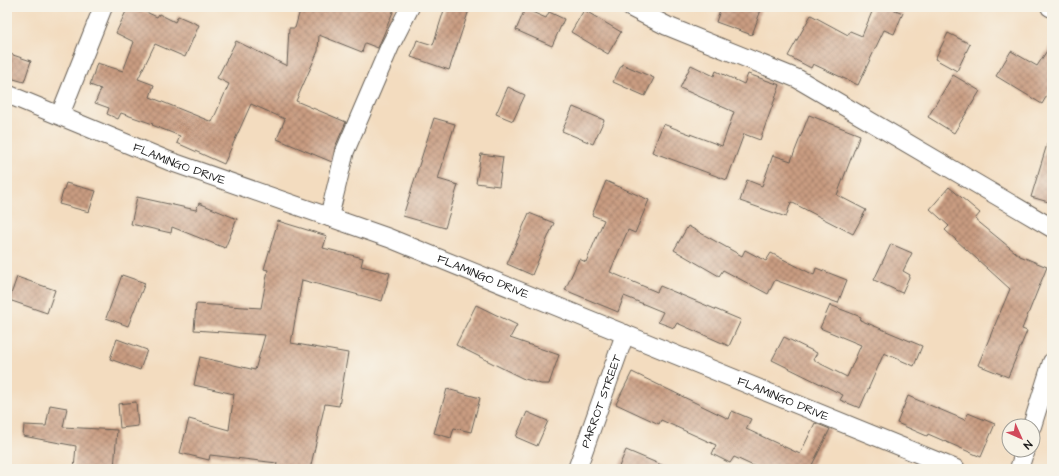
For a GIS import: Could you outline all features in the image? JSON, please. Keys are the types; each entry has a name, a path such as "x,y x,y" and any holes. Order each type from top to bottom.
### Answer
{"street":[{"path":"60,115 103,7"},
{"path":"329,217 346,151 390,46 410,7"},
{"path":"630,7 667,26 798,79 1052,228"},
{"name":"FLAMINGO DRIVE","path":"7,94 169,161 389,238 956,469"},
{"name":"PARROT STREET","path":"577,469 625,334"},
{"path":"1034,418 1052,362"},
{"path":"1019,469 1022,458"}],"building":[{"path":"128,7 135,7 157,17 159,14 175,22 178,16 199,25 185,57 155,44 138,79 154,85 150,97 212,122 229,84 217,78 236,41 287,66 289,28 295,28 301,7 395,7 378,48 365,43 362,52 319,35 318,51 296,101 346,122 335,147 332,162 277,139 285,119 251,104 224,164 177,143 180,136 152,125 153,124 121,113 118,119 107,114 109,108 95,103 101,89 90,85 97,63 123,71 134,42 116,33"},
{"path":"445,7 470,7 449,70 411,57 417,40 433,45"},
{"path":"721,7 762,7 752,35 716,22"},
{"path":"874,7 888,7 903,13 894,34 884,30 858,85 813,64 811,68 788,56 811,15 848,35 850,31 862,36"},
{"path":"525,9 546,18 549,12 564,19 552,46 516,30"},
{"path":"584,10 621,32 608,54 571,32"},
{"path":"948,33 970,44 957,71 935,59"},
{"path":"1052,43 1052,87 1042,104 996,76 1011,51 1037,66"},
{"path":"7,53 31,61 24,82 7,77"},
{"path":"622,64 654,78 645,96 613,82"},
{"path":"691,65 714,76 716,71 744,84 748,74 780,85 760,140 744,134 727,180 652,152 663,124 722,146 734,112 680,88"},
{"path":"953,75 980,91 954,133 928,117"},
{"path":"508,87 525,95 513,121 496,114"},
{"path":"573,107 604,120 593,144 562,131"},
{"path":"809,115 860,135 837,195 866,210 853,234 791,202 786,217 740,201 747,180 762,186 773,155 791,161"},
{"path":"434,118 455,124 438,179 458,185 445,228 403,216"},
{"path":"1048,141 1052,142 1052,203 1031,197"},
{"path":"481,154 503,157 499,186 476,183"},
{"path":"606,181 649,200 635,233 628,230 610,272 657,292 660,286 741,320 729,346 677,323 674,328 658,322 663,312 624,296 618,312 565,290 579,259 586,262 604,220 592,215"},
{"path":"66,183 96,191 89,212 59,204"},
{"path":"949,187 980,213 975,219 1020,256 1047,267 1022,329 1027,331 1008,377 978,365 1010,289 945,230 949,226 930,209"},
{"path":"137,197 196,210 199,203 237,219 225,248 172,227 171,233 131,224"},
{"path":"529,213 554,223 532,275 507,264"},
{"path":"278,221 327,236 323,248 363,258 361,266 390,273 382,301 302,280 291,343 348,353 339,406 325,404 310,469 276,469 277,463 210,455 209,460 180,453 189,419 229,430 234,394 194,385 200,357 255,370 265,335 194,330 196,304 261,308 268,270 264,269"},
{"path":"688,226 742,256 745,250 766,261 771,253 814,275 816,268 847,280 838,303 775,280 768,294 723,270 719,276 674,250"},
{"path":"891,244 912,253 903,271 910,275 902,293 874,280"},
{"path":"122,275 145,283 128,326 106,318"},
{"path":"17,277 55,290 47,313 9,300"},
{"path":"476,305 517,325 510,338 559,355 549,384 541,384 522,378 456,345"},
{"path":"830,305 861,317 860,320 922,346 914,366 884,353 860,408 840,400 843,395 772,360 784,337 817,353 813,360 847,377 861,345 820,328"},
{"path":"117,339 147,350 140,370 110,359"},
{"path":"632,372 729,419 732,411 751,419 746,429 800,454 815,423 830,429 810,469 760,469 734,457 730,463 712,454 716,445 661,420 659,424 616,404"},
{"path":"447,389 480,398 471,432 454,428 451,438 434,433"},
{"path":"908,396 965,420 968,413 995,424 981,457 928,434 927,436 897,423"},
{"path":"136,402 138,426 120,428 118,404"},
{"path":"50,405 67,408 63,427 117,430 114,469 74,469 76,446 23,436 24,425 46,426"},
{"path":"527,412 548,421 537,446 516,437"},
{"path":"626,450 671,469 618,469"}]}
